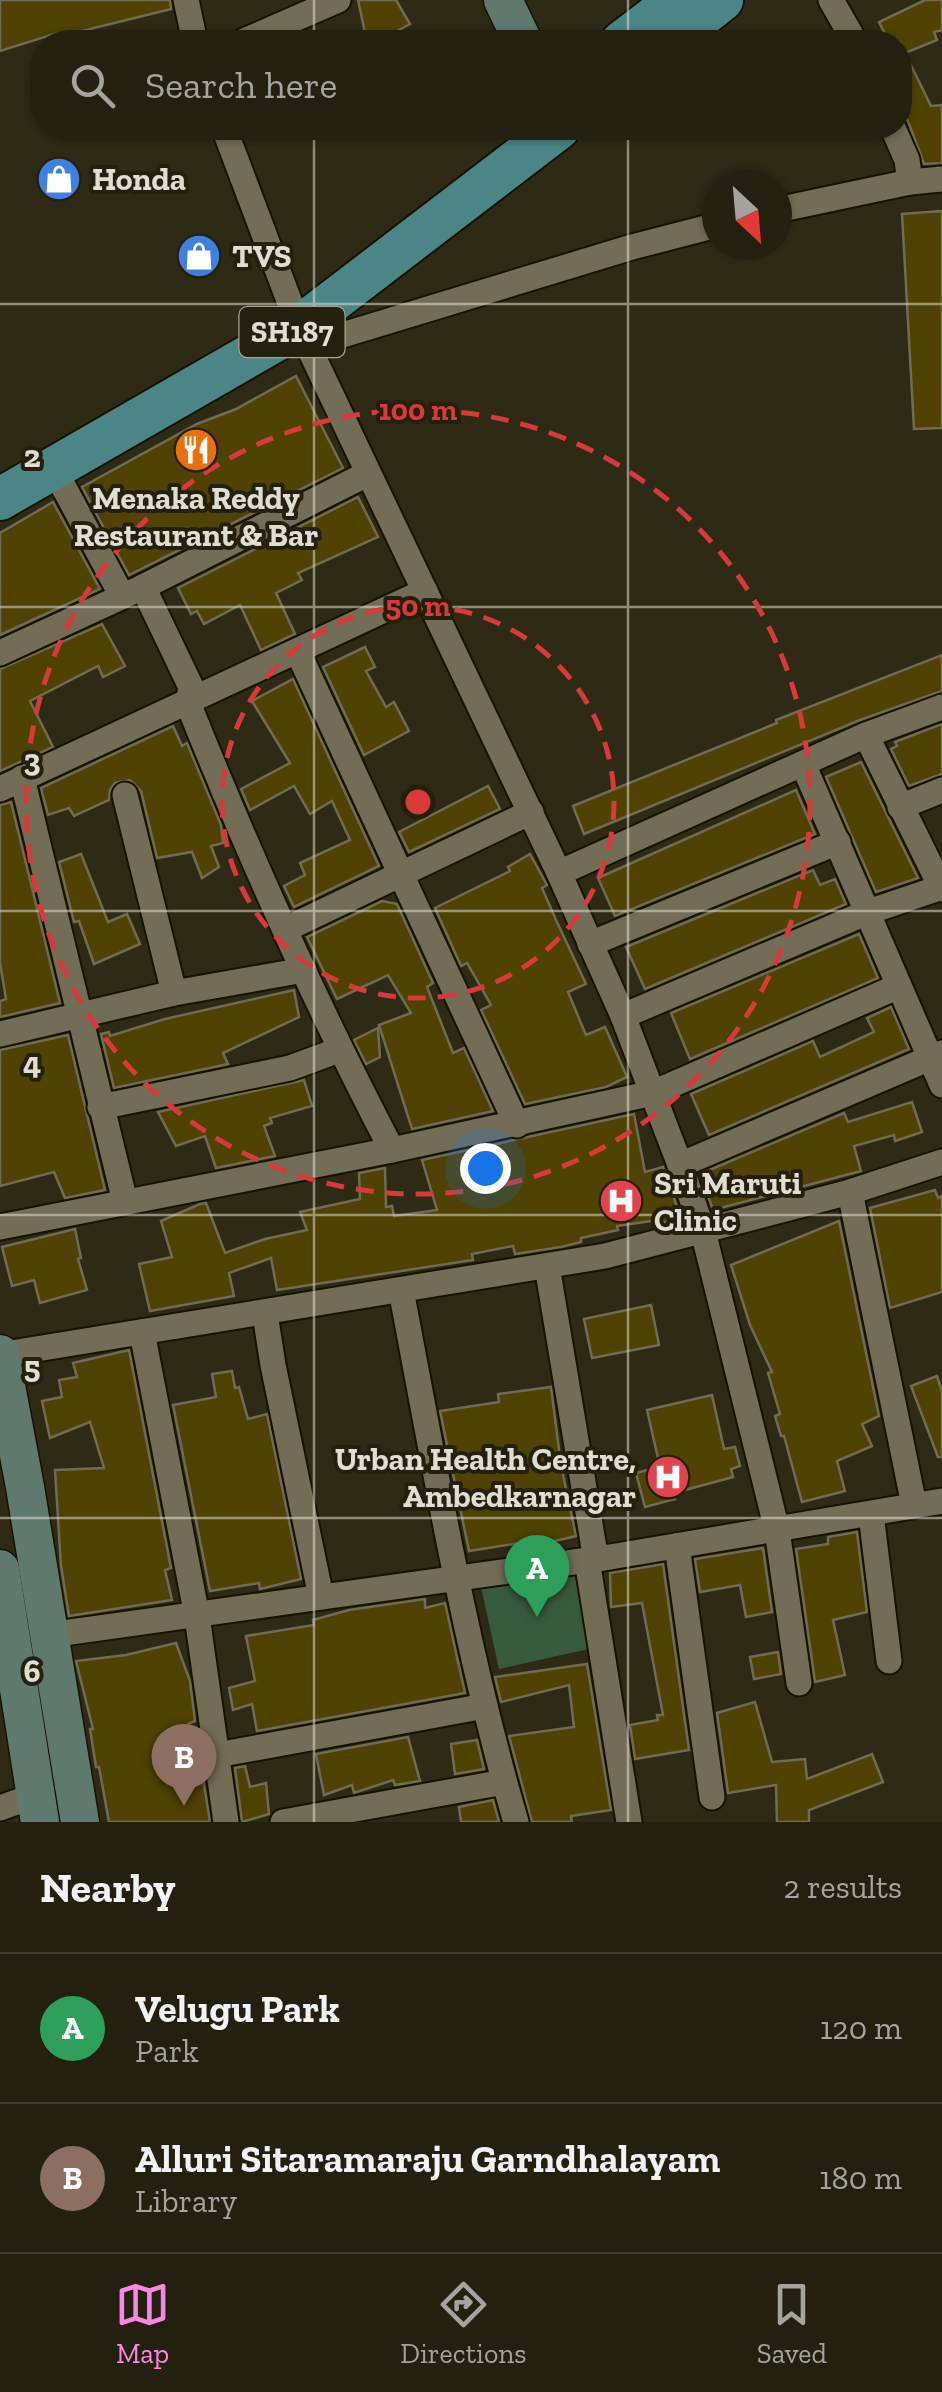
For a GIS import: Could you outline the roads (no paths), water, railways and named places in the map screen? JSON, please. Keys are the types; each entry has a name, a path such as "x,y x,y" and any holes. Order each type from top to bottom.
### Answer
{"main road":[{"path":"504,0 518,30"},
{"path":"638,30 677,0"},
{"path":"683,30 722,0"},
{"name":"SH187","path":"0,466 294,314 498,140"},
{"name":"SH187","path":"0,499 54,469 294,314 542,140"},
{"path":"0,1355 80,1822"},
{"path":"0,1569 3,1617 38,1808"}],"street":[{"path":"186,0 192,30"},
{"path":"269,30 338,0"},
{"path":"831,0 848,30"},
{"path":"229,140 294,314 559,873 623,1016 680,1165 703,1231 778,1530 799,1683"},
{"path":"898,140 910,182"},
{"path":"792,207 942,179"},
{"path":"294,314 326,340 632,246 702,229"},
{"path":"54,469 191,687 188,703 226,797 339,1050 392,1150"},
{"path":"0,653 367,474"},
{"path":"124,1202 81,1014 11,784 425,591"},
{"path":"298,652 517,1124"},
{"path":"559,873 866,734 942,707"},
{"path":"623,1016 868,912 942,888 866,734"},
{"path":"803,764 899,986 936,1056 942,1085"},
{"path":"900,807 942,790"},
{"path":"125,794 174,993"},
{"path":"286,929 531,812"},
{"path":"590,944 838,842"},
{"path":"0,1034 174,993 304,970"},
{"path":"0,1227 653,1094 899,986"},
{"path":"100,1107 290,1068 339,1050"},
{"path":"680,1165 936,1056"},
{"path":"0,1355 604,1256 850,1192 942,1162"},
{"path":"850,1192 914,1505"},
{"path":"547,1266 629,1822"},
{"path":"400,1290 457,1579 516,1822"},
{"path":"265,1314 321,1597"},
{"path":"142,1332 197,1616 226,1822"},
{"path":"50,1634 592,1560 942,1500"},
{"path":"871,1514 889,1661"},
{"path":"677,1546 712,1797"},
{"path":"216,1755 485,1706"},
{"path":"283,1822 504,1782"},
{"path":"0,1808 38,1808"}],"place":[{"name":"Honda","path":"59,179"},
{"name":"TVS","path":"199,256"},
{"name":"Menaka Reddy Restaurant & Bar","path":"196,450"},
{"name":"Sri Maruti Clinic","path":"621,1201"},
{"name":"Urban Health Centre, Ambedkarnagar","path":"668,1477"},
{"name":"Velugu Park","path":"537,1617"},
{"name":"Alluri Sitaramaraju Garndhalayam","path":"184,1806"}]}
